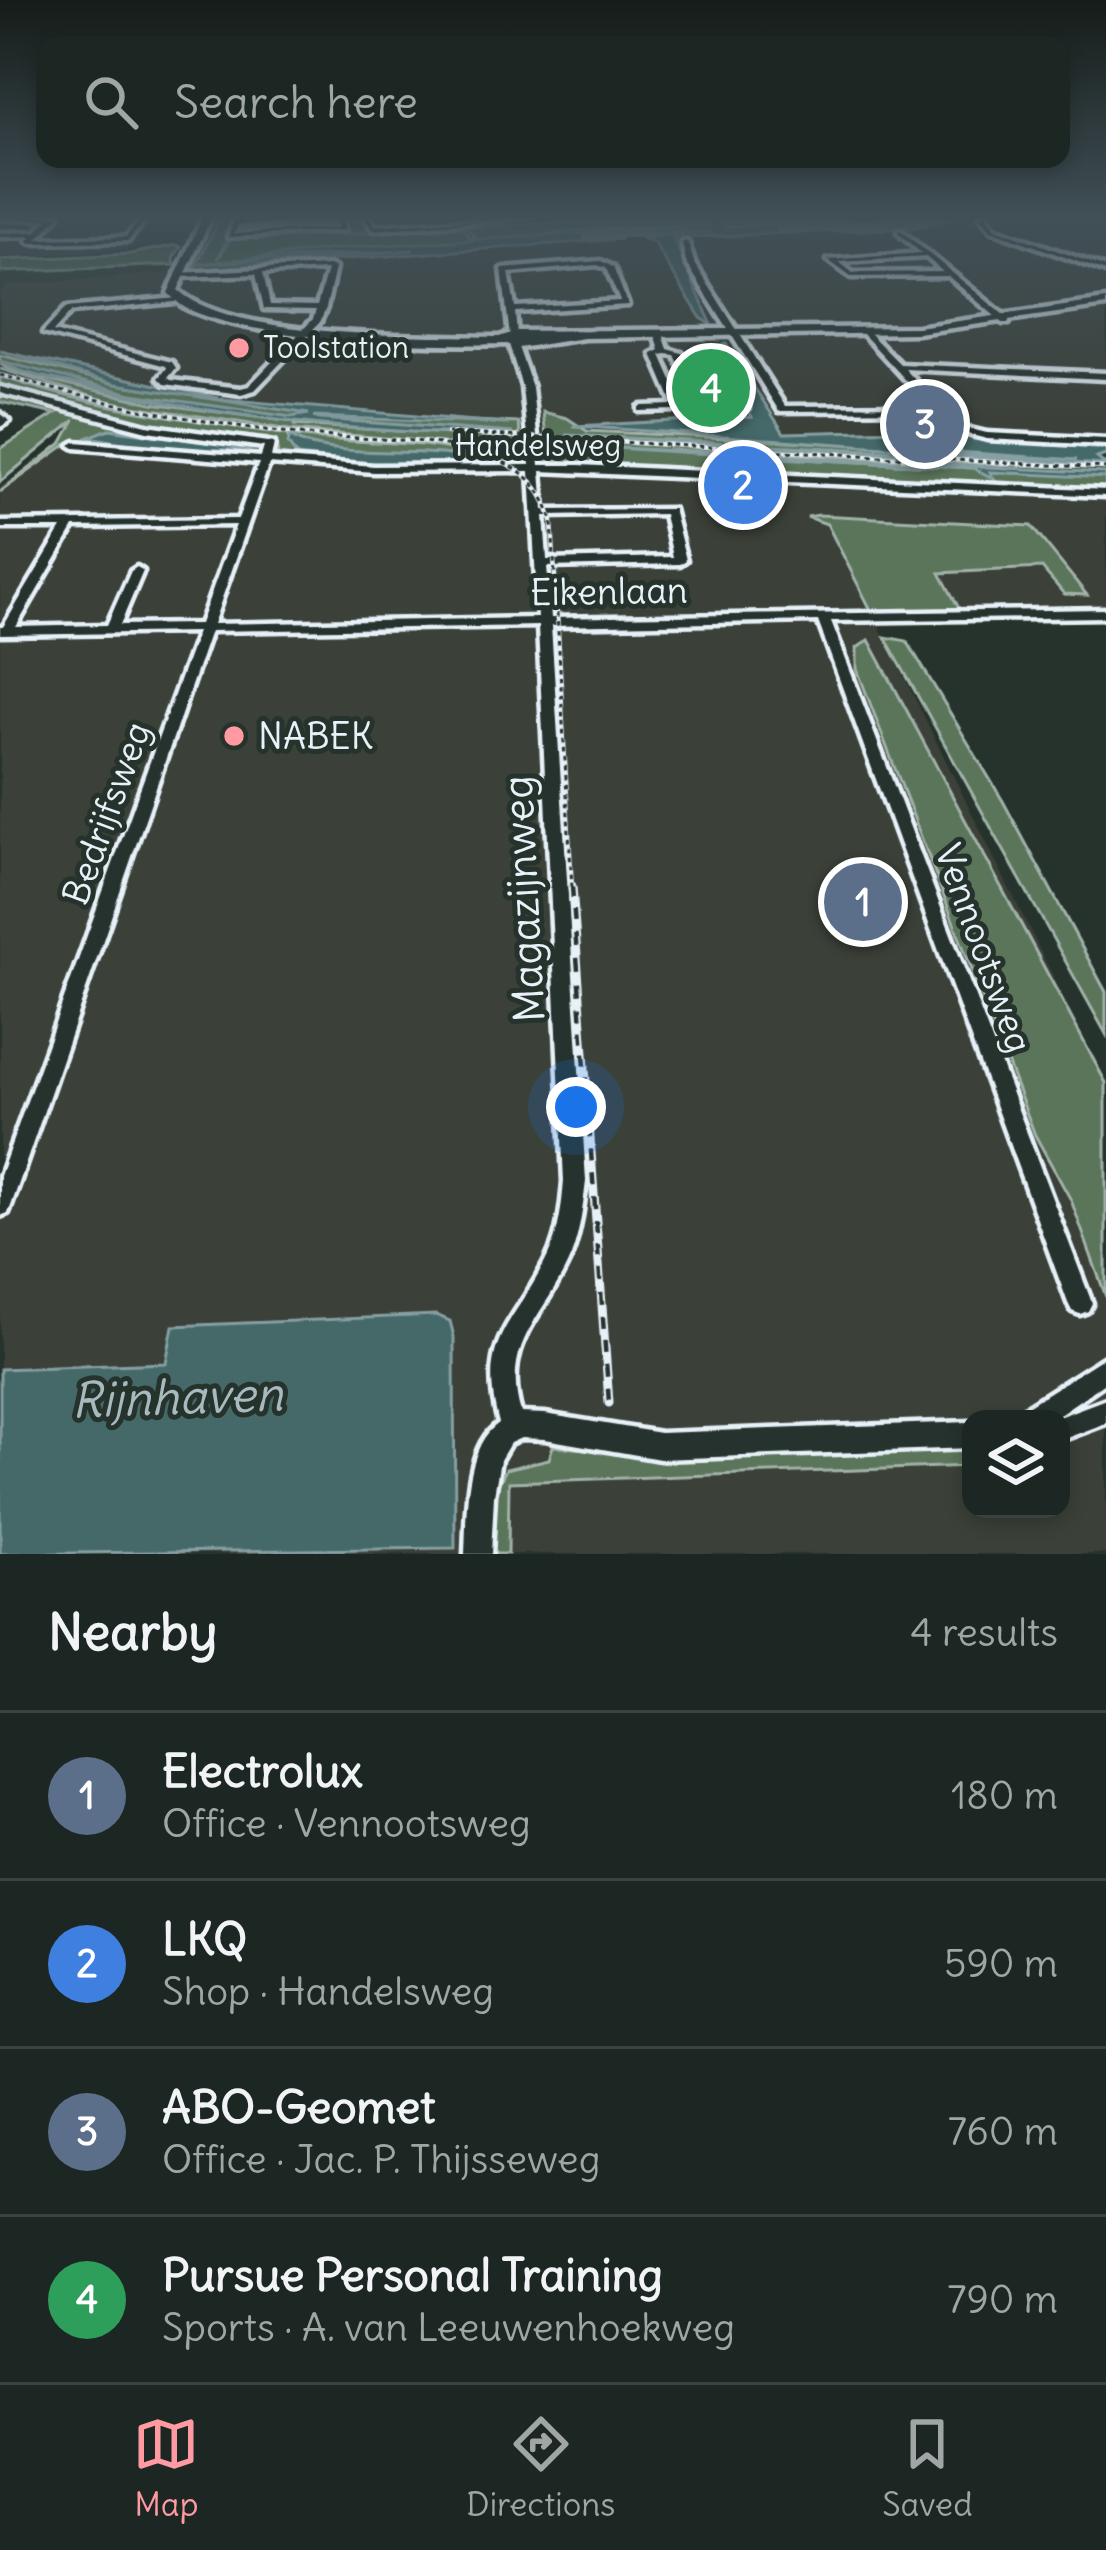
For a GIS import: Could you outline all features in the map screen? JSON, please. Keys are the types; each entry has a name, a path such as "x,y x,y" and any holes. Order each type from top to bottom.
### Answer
{"street":[{"path":"172,289 172,300"},
{"path":"263,289 267,307 322,308"},
{"path":"326,289 310,329 252,388 229,392 168,382 163,378 172,368 169,364 46,333 69,310 172,300 218,320 310,329 436,337 518,339 866,332 1006,321 1106,303"},
{"path":"508,289 511,310 616,307 625,303 619,289"},
{"path":"706,289 782,410 932,407"},
{"path":"965,289 1006,321"},
{"name":"Magazijnweg","path":"511,310 536,468 575,1180 559,1259 501,1355 500,1386 513,1427"},
{"path":"866,332 946,423 969,433 1106,442"},
{"path":"659,335 665,351"},
{"path":"680,408 656,354 678,353 704,407"},
{"path":"897,366 1106,376"},
{"name":"Bedrijfsweg","path":"0,391 147,428 266,442 265,463 208,627 0,1206"},
{"path":"642,410 745,406"},
{"name":"Handelsweg","path":"75,446 412,470 536,468 1106,493"},
{"path":"538,513 669,511 680,560 540,564"},
{"path":"0,525 244,522"},
{"path":"4,631 70,524"},
{"path":"112,629 137,571"},
{"name":"Eikenlaan","path":"4,631 1106,613"},
{"name":"Vennootsweg","path":"823,618 1081,1303"},
{"path":"1043,1410 1106,1368"},
{"path":"1070,1425 1106,1411"},
{"path":"478,1554 484,1461 513,1427 554,1424 614,1443 660,1446 962,1436"}],"shaded area":[{"path":"4,289 1106,289 1106,451 778,436 741,419 578,424 376,415 159,388 0,351 0,293"},
{"name":"Rijnhaven","path":"110,411 288,437 298,428 520,439 1106,478 1106,620 879,626 1106,1083 1106,1554 0,1554 0,487"}],"green space":[{"path":"0,355 116,384 309,413 299,419 134,396 7,368 0,364 82,384 0,361"},
{"path":"0,369 152,403 299,423 293,425 520,438 521,453 508,463 442,443 290,430 114,403"},
{"path":"0,376 142,412 315,439 451,449 504,464 379,467 279,459 276,443 267,438 132,420 0,387","holes":["288,437 358,452 483,460 386,464 294,451"]},
{"path":"0,394 142,430 254,444 263,453 255,459 71,441 0,492 63,442 75,420 0,482 0,449 55,414 0,402","holes":["109,429 252,449 219,454 91,437"]},
{"path":"543,412 567,418 587,431 1069,455 1077,460 983,458 1106,467 546,437"},
{"path":"318,414 519,423 520,436 391,427 313,420 338,422 313,417"},
{"path":"546,439 1106,469 667,450 760,457 776,474 780,473 775,458 785,458 973,468 993,478 989,472 1105,477 1106,489 576,465 550,459"},
{"path":"807,517 1031,526 1087,595 1064,594 1042,568 940,573 960,610 872,612 827,524"},
{"path":"885,637 907,641 1003,801 1106,992 1106,1034"},
{"path":"869,640 1106,1083 1106,1297 1071,1200 1035,1135 857,669 857,648"},
{"path":"553,1446 670,1457 962,1447 962,1466 509,1482 508,1554 492,1554 493,1495 506,1469 549,1459"}],"water":[{"path":"682,289 696,289 712,325 701,318"},
{"path":"726,344 784,433 942,429 973,439 1106,449 1106,455 1097,458 1106,465 566,435 1077,460 573,426 752,417 716,346"},
{"path":"0,351 222,399 509,424 313,417 320,419 513,433 406,432 239,415 48,378 0,361 132,394 291,417 309,414 116,384"},
{"path":"109,429 255,449 168,451 89,437"},
{"path":"290,436 327,448 438,454 484,462 369,464 297,456 288,444"},
{"path":"564,445 1106,473 1106,478 990,472 993,478 973,468 779,458 777,474 760,457"},
{"path":"436,1315 450,1321 454,1337 455,1548 0,1554 0,1369 166,1363 173,1326"}],"railway":[{"path":"0,375 223,424 434,443 485,455 525,475 542,495 552,521 572,889"},
{"path":"447,433 1106,468"},
{"path":"572,886 609,1403"}],"place":[{"name":"Toolstation","path":"239,348"},
{"name":"Pursue Personal Training","path":"711,388"},
{"name":"ABO-Geomet","path":"925,424"},
{"name":"LKQ","path":"743,485"},
{"name":"NABEK","path":"234,736"},
{"name":"Electrolux","path":"863,902"}]}
